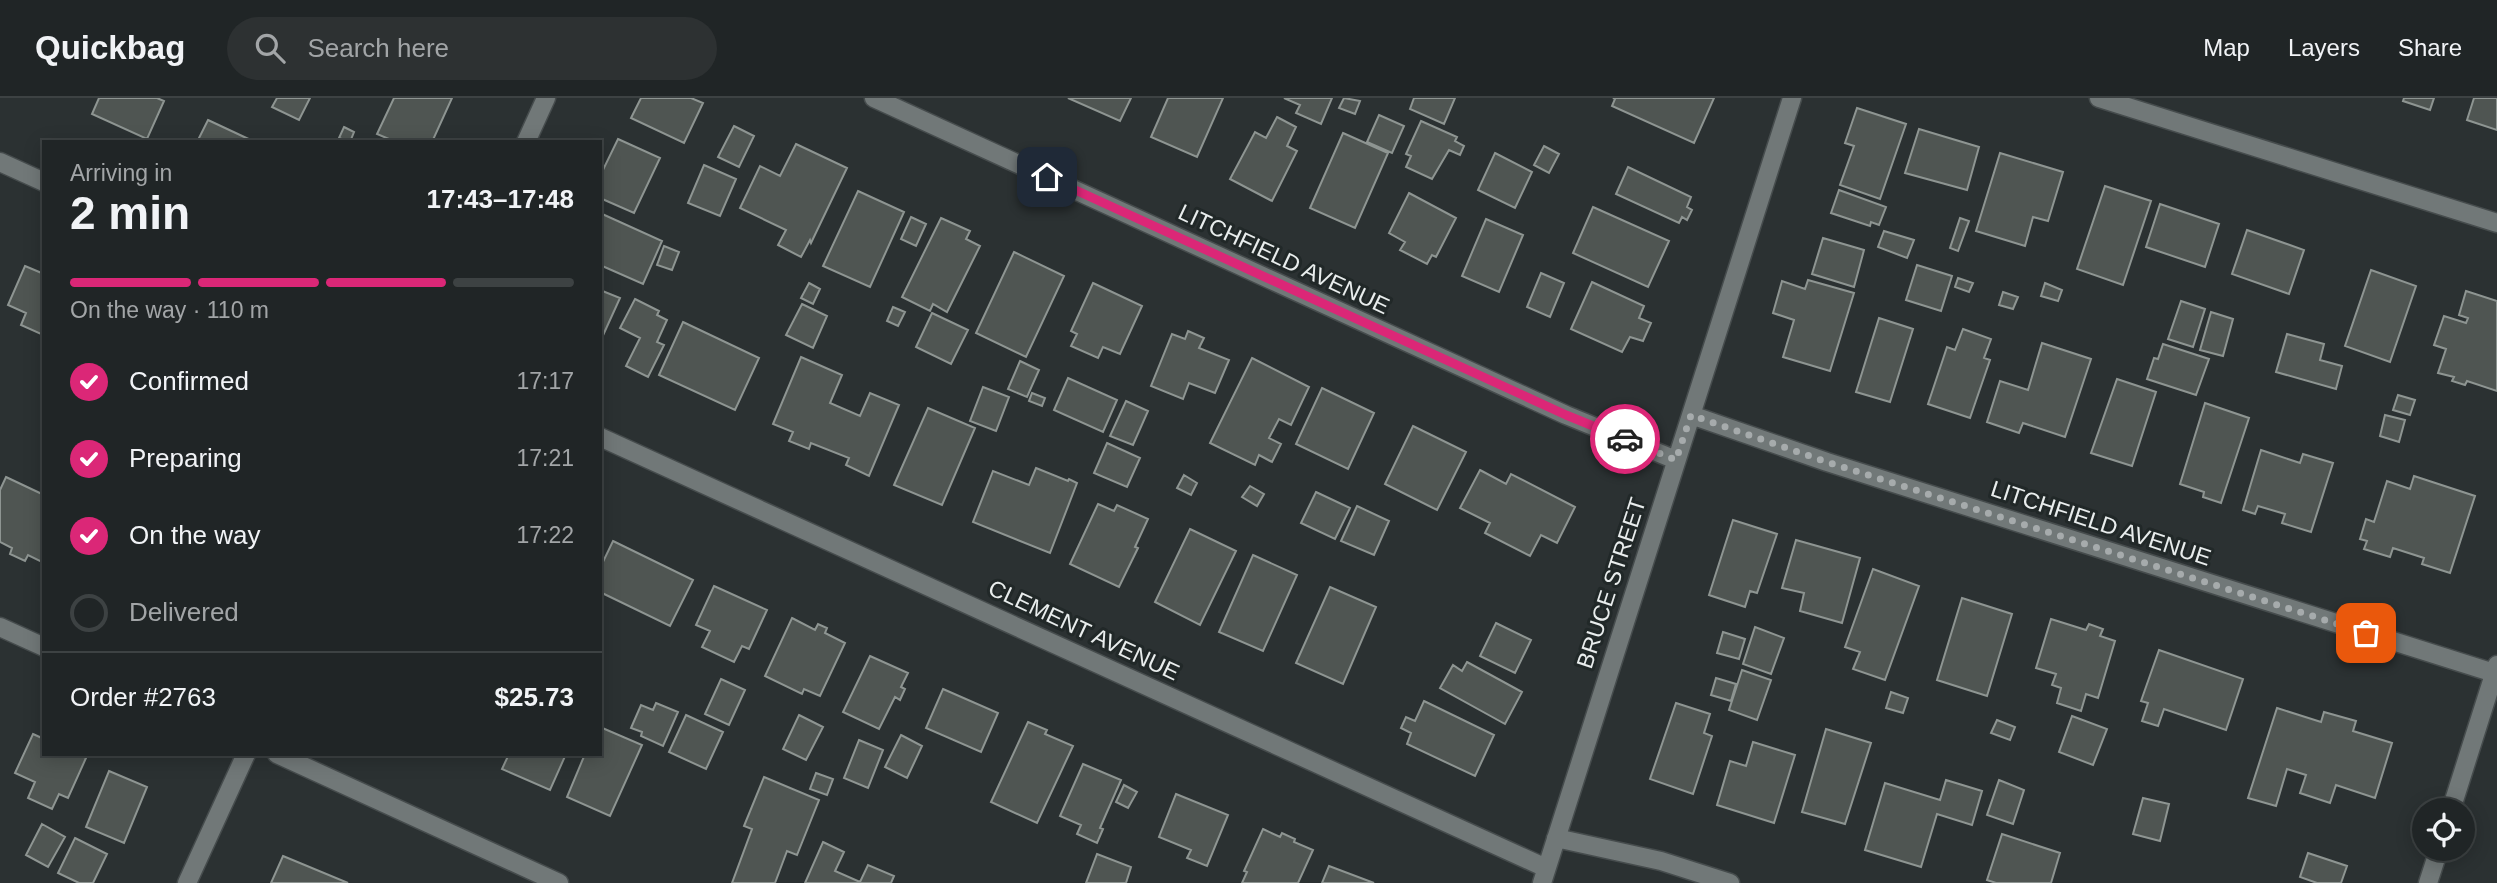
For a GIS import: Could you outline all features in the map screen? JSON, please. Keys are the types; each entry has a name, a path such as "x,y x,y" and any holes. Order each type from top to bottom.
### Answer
{"street":[{"path":"527,140 546,98"},
{"name":"LITCHFIELD AVENUE","path":"873,98 1566,415 1676,460"},
{"name":"BRUCE STREET","path":"1544,876 1792,98"},
{"path":"2099,98 2497,223"},
{"path":"0,162 42,181"},
{"name":"LITCHFIELD AVENUE","path":"1691,415 1853,470 2496,671"},
{"name":"CLEMENT AVENUE","path":"602,438 1544,876"},
{"path":"0,627 42,646"},
{"path":"2455,798 2496,671"},
{"path":"187,883 245,756"},
{"path":"281,756 559,883"},
{"path":"1556,838 1661,861 1730,883"},
{"path":"2428,883 2435,861"}],"building":[{"path":"99,98 157,98 164,101 147,139 92,114"},
{"path":"277,98 310,98 299,120 272,107"},
{"path":"394,98 452,98 433,140 391,140 377,134"},
{"path":"641,98 691,98 703,103 684,143 631,118"},
{"path":"1068,98 1131,98 1120,121"},
{"path":"1168,98 1223,98 1197,157 1151,137"},
{"path":"1284,98 1332,98 1321,124 1296,113 1300,105"},
{"path":"1344,98 1360,101 1355,114 1339,108"},
{"path":"1414,98 1455,98 1444,124 1410,109"},
{"path":"1613,98 1714,98 1694,143 1612,106 1615,99"},
{"path":"2404,98 2434,98 2430,110 2403,101"},
{"path":"2474,98 2497,98 2497,130 2467,120"},
{"path":"1857,108 1906,124 1880,199 1840,185 1854,146 1845,143"},
{"path":"1379,115 1404,126 1392,153 1367,142"},
{"path":"1277,117 1296,127 1287,146 1297,151 1272,201 1230,179 1255,132 1266,138"},
{"path":"208,120 251,140 198,140"},
{"path":"1421,121 1457,137 1455,141 1464,146 1460,155 1449,150 1432,179 1406,167 1411,156 1406,154"},
{"path":"734,126 754,136 739,167 718,157"},
{"path":"344,127 354,132 351,140 339,138"},
{"path":"1919,129 1979,147 1967,190 1905,173"},
{"path":"1343,133 1388,153 1355,228 1310,208"},
{"path":"618,139 660,158 634,213 602,199 602,172"},
{"path":"796,144 847,168 811,243 810,240 801,257 778,245 786,230 740,208 760,166 780,176"},
{"path":"1544,146 1559,154 1549,173 1534,165"},
{"path":"1495,153 1532,172 1515,208 1478,190"},
{"path":"2000,153 2063,172 2048,221 2033,217 2025,246 1976,231"},
{"path":"704,165 736,179 720,216 688,203"},
{"path":"1628,167 1691,197 1687,207 1692,210 1687,220 1682,217 1679,223 1616,194"},
{"path":"2105,186 2151,201 2123,285 2077,269"},
{"path":"1839,190 1886,207 1879,225 1871,222 1870,226 1831,213"},
{"path":"858,191 904,212 870,287 823,266"},
{"path":"1409,193 1456,218 1436,257 1432,255 1427,264 1400,250 1405,242 1389,233"},
{"path":"2160,204 2219,224 2205,267 2146,247"},
{"path":"1593,207 1669,241 1648,287 1573,253"},
{"path":"602,214 662,241 643,284 602,266"},
{"path":"911,217 926,224 916,246 901,239"},
{"path":"941,218 970,231 966,239 980,246 947,312 933,304 930,311 902,297"},
{"path":"1960,218 1969,221 1958,251 1950,248"},
{"path":"1486,219 1523,235 1499,292 1462,276"},
{"path":"2247,230 2304,250 2289,294 2232,274"},
{"path":"1884,231 1914,240 1907,258 1878,247"},
{"path":"1823,238 1864,250 1854,287 1812,274"},
{"path":"664,246 679,252 672,270 657,265"},
{"path":"1014,252 1064,276 1026,357 976,333"},
{"path":"1917,265 1952,276 1941,311 1906,300"},
{"path":"25,266 42,273 41,334 21,325 26,313 8,305"},
{"path":"2371,270 2416,286 2390,362 2345,346"},
{"path":"1541,273 1564,283 1550,317 1527,307"},
{"path":"1958,278 1973,283 1969,292 1955,287"},
{"path":"1808,280 1854,293 1830,371 1783,357 1794,320 1773,313 1782,281 1805,289"},
{"path":"1592,282 1644,306 1639,318 1651,323 1643,341 1630,337 1622,352 1571,329"},
{"path":"809,283 820,289 813,304 801,298"},
{"path":"1093,283 1142,306 1120,354 1103,347 1098,358 1071,346 1077,334 1071,331"},
{"path":"2045,283 2062,290 2058,301 2041,296"},
{"path":"602,291 620,298 602,338"},
{"path":"2466,291 2497,301 2497,391 2467,381 2465,385 2452,381 2454,377 2438,373 2446,349 2434,345 2444,316 2466,323 2468,318 2459,315"},
{"path":"2003,292 2018,297 2013,309 1999,305"},
{"path":"635,299 659,311 657,315 667,320 657,342 664,345 648,377 626,366 640,338 620,328"},
{"path":"2181,301 2205,309 2193,347 2168,339"},
{"path":"802,304 827,316 813,348 786,335"},
{"path":"893,307 905,312 898,326 887,321"},
{"path":"2211,312 2233,319 2223,356 2200,350"},
{"path":"932,313 968,330 951,364 916,347"},
{"path":"1879,318 1913,329 1890,402 1856,392"},
{"path":"683,322 759,358 735,410 659,375"},
{"path":"1963,329 1991,339 1984,358 1990,360 1970,418 1928,404 1947,347 1955,350"},
{"path":"1188,331 1204,338 1199,348 1229,360 1215,393 1189,383 1183,399 1151,386 1172,334 1185,339"},
{"path":"2287,334 2324,344 2320,360 2342,366 2336,389 2276,372"},
{"path":"2042,343 2091,359 2065,437 2023,423 2019,433 1987,422 2000,381 2028,390"},
{"path":"2163,344 2209,359 2196,395 2147,379 2154,358 2158,359"},
{"path":"801,357 842,375 830,403 860,416 870,393 899,405 869,476 846,465 849,458 811,443 809,449 789,441 793,432 773,424"},
{"path":"1252,358 1309,387 1291,425 1279,419 1269,438 1281,444 1272,462 1259,455 1255,465 1210,443"},
{"path":"1020,361 1039,370 1027,397 1008,389"},
{"path":"1068,378 1117,400 1103,432 1054,410"},
{"path":"2117,379 2156,392 2132,466 2091,453"},
{"path":"983,387 1009,397 996,431 970,421"},
{"path":"1322,388 1374,413 1348,469 1296,444"},
{"path":"1032,393 1045,398 1042,406 1029,401"},
{"path":"2398,395 2415,400 2410,415 2393,410"},
{"path":"1126,401 1148,411 1133,445 1110,436"},
{"path":"2205,403 2249,418 2221,503 2203,497 2204,492 2180,484"},
{"path":"928,408 975,428 942,505 894,485"},
{"path":"2385,415 2405,420 2399,442 2380,436"},
{"path":"1413,426 1466,452 1437,510 1385,484"},
{"path":"1107,443 1140,458 1127,487 1094,473"},
{"path":"2261,450 2300,463 2303,454 2333,463 2311,532 2282,523 2285,514 2258,506 2255,514 2243,510"},
{"path":"1036,468 1077,483 1050,553 973,522 993,471 1029,485"},
{"path":"1480,470 1506,484 1511,474 1575,507 1557,543 1541,535 1530,556 1485,533 1490,523 1460,508"},
{"path":"1184,475 1197,483 1191,495 1177,488"},
{"path":"2414,476 2475,496 2450,573 2422,564 2424,558 2393,548 2390,557 2364,549 2367,541 2360,539 2366,519 2374,522 2387,481 2410,489"},
{"path":"6,477 42,494 42,562 28,555 25,561 10,554 12,548 0,542 0,490"},
{"path":"1250,486 1264,494 1257,506 1242,497"},
{"path":"1316,492 1350,508 1335,539 1301,523"},
{"path":"1098,504 1114,511 1117,505 1148,519 1135,547 1138,548 1119,587 1070,564"},
{"path":"1357,506 1389,521 1374,555 1341,541"},
{"path":"1733,520 1777,534 1757,593 1750,591 1745,607 1709,595"},
{"path":"1190,529 1236,551 1200,625 1155,602"},
{"path":"1796,540 1860,558 1842,623 1800,611 1804,593 1782,588"},
{"path":"613,541 693,580 670,626 602,593 602,564"},
{"path":"1253,555 1297,575 1263,651 1219,632"},
{"path":"1873,569 1919,586 1885,680 1853,669 1860,652 1845,647"},
{"path":"714,586 767,610 749,649 742,646 734,662 702,647 710,631 696,625"},
{"path":"1330,587 1376,607 1343,684 1296,663"},
{"path":"1962,598 2012,614 1987,696 1937,680"},
{"path":"792,618 815,630 818,624 827,628 825,633 845,643 820,696 804,689 802,694 765,676"},
{"path":"2051,619 2086,630 2089,624 2103,629 2100,636 2115,641 2098,698 2086,694 2081,711 2057,703 2061,688 2052,685 2056,674 2036,668"},
{"path":"1496,623 1531,640 1515,673 1480,656"},
{"path":"1755,627 1784,638 1771,674 1743,664"},
{"path":"1723,632 1745,639 1739,659 1717,653"},
{"path":"2159,650 2243,679 2226,730 2164,709 2158,726 2142,721 2148,703 2141,701"},
{"path":"870,656 908,673 901,687 905,689 900,700 895,697 879,729 843,712"},
{"path":"1467,662 1522,692 1505,724 1440,688 1453,665 1462,671"},
{"path":"1742,670 1771,680 1757,720 1729,710"},
{"path":"1716,678 1736,684 1731,701 1711,695"},
{"path":"721,679 745,690 729,725 705,714"},
{"path":"943,689 998,713 981,752 926,728"},
{"path":"1891,692 1908,698 1903,713 1886,708"},
{"path":"1424,701 1494,735 1475,776 1407,744 1411,733 1401,728 1406,717 1415,721"},
{"path":"656,703 678,712 663,746 631,728 641,705 653,710"},
{"path":"1676,703 1710,714 1704,733 1712,736 1693,794 1650,779"},
{"path":"2277,708 2321,722 2324,712 2356,721 2353,731 2392,743 2375,798 2336,785 2330,803 2300,793 2306,775 2287,769 2276,806 2248,798"},
{"path":"686,715 723,732 706,769 669,752"},
{"path":"799,715 823,727 806,760 783,749"},
{"path":"2072,716 2107,729 2093,765 2059,752"},
{"path":"1997,720 2015,727 2010,740 1991,733"},
{"path":"1028,722 1047,730 1045,734 1073,746 1037,823 991,802"},
{"path":"602,728 642,745 610,816 567,797 584,756 602,756"},
{"path":"1826,729 1871,743 1845,824 1802,812"},
{"path":"33,734 42,738 42,756 86,758 68,798 59,794 52,809 28,798 35,782 15,773"},
{"path":"901,735 922,746 907,778 885,767"},
{"path":"859,740 883,750 868,788 844,778"},
{"path":"1753,742 1795,755 1774,823 1717,805 1730,761 1746,766"},
{"path":"508,756 565,756 550,790 502,769"},
{"path":"1083,764 1121,780 1100,828 1103,829 1097,843 1077,834 1081,825 1060,816"},
{"path":"109,771 147,787 124,843 86,827"},
{"path":"816,773 833,779 827,795 810,789"},
{"path":"764,777 819,800 797,855 787,851 775,883 732,883 752,829 744,826"},
{"path":"1946,780 1982,791 1972,825 1937,814 1921,867 1865,850 1885,783 1940,800"},
{"path":"1999,780 2024,790 2013,824 1987,815"},
{"path":"1124,785 1137,792 1128,808 1116,802"},
{"path":"1176,794 1228,815 1207,866 1187,858 1191,850 1159,837"},
{"path":"2143,798 2169,804 2160,841 2133,834"},
{"path":"42,824 65,837 48,867 26,855"},
{"path":"1263,829 1280,837 1282,833 1295,839 1294,842 1313,850 1298,883 1242,883 1247,872 1244,871"},
{"path":"2002,834 2060,853 2051,883 1996,883 1987,880"},
{"path":"75,838 107,854 93,883 79,883 58,873"},
{"path":"823,842 844,852 835,871 860,882 868,865 894,876 891,883 805,883"},
{"path":"2308,853 2347,866 2341,883 2317,883 2300,877"},
{"path":"1097,854 1131,867 1126,883 1086,883"},
{"path":"283,856 348,883 271,883"},
{"path":"1329,866 1374,883 1322,883"}],"way so far":[{"path":"1625,439 1676,460 1691,415 1827,462 2366,633"}],"route":[{"path":"1047,177 1566,415 1625,439"}]}
